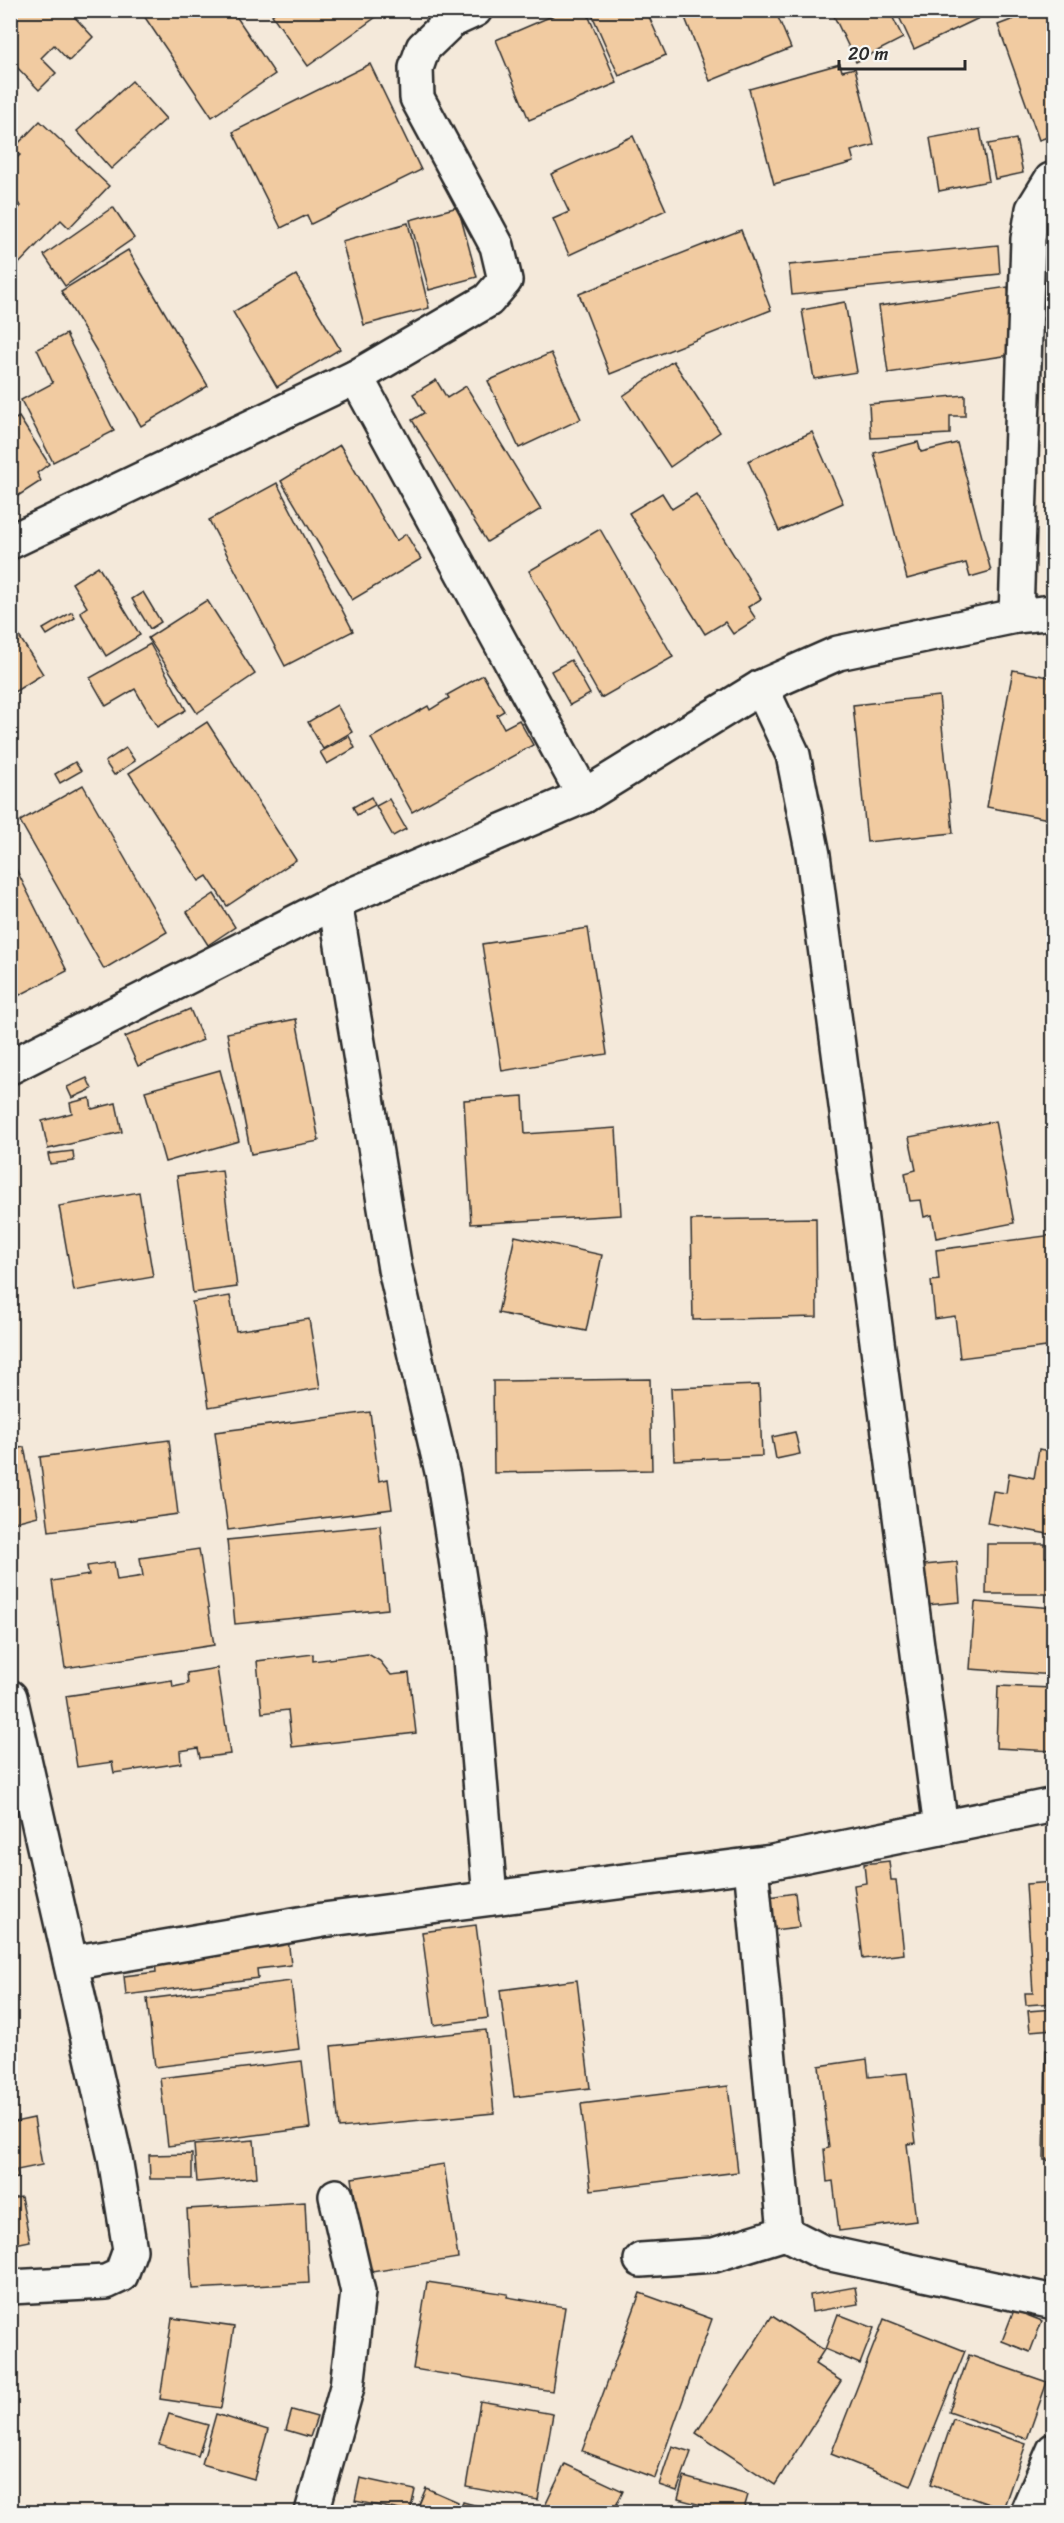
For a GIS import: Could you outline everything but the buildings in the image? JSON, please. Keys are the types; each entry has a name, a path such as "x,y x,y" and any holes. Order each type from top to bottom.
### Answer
{"street":[{"path":"10,542 356,377 488,300 505,280 497,246 417,98 416,68 423,48 451,21 475,10"},
{"path":"1016,616 1028,239 1033,209 1053,179"},
{"path":"356,377 584,796"},
{"path":"10,1066 335,902 584,796 761,687 838,653 1016,616 1053,612"},
{"path":"761,687 793,755 813,855 941,1828"},
{"path":"335,902 395,1269 443,1476 454,1545 468,1636 490,1898"},
{"path":"10,1697 115,2158 130,2250 121,2275 106,2282 10,2287"},
{"path":"71,1963 323,1920 751,1865 1053,1805"},
{"path":"751,1865 785,2233"},
{"path":"312,2512 347,2387 358,2292 336,2196"},
{"path":"641,2260 714,2255 785,2233 822,2252 1053,2302"},
{"path":"1027,2512 1053,2450"}]}
